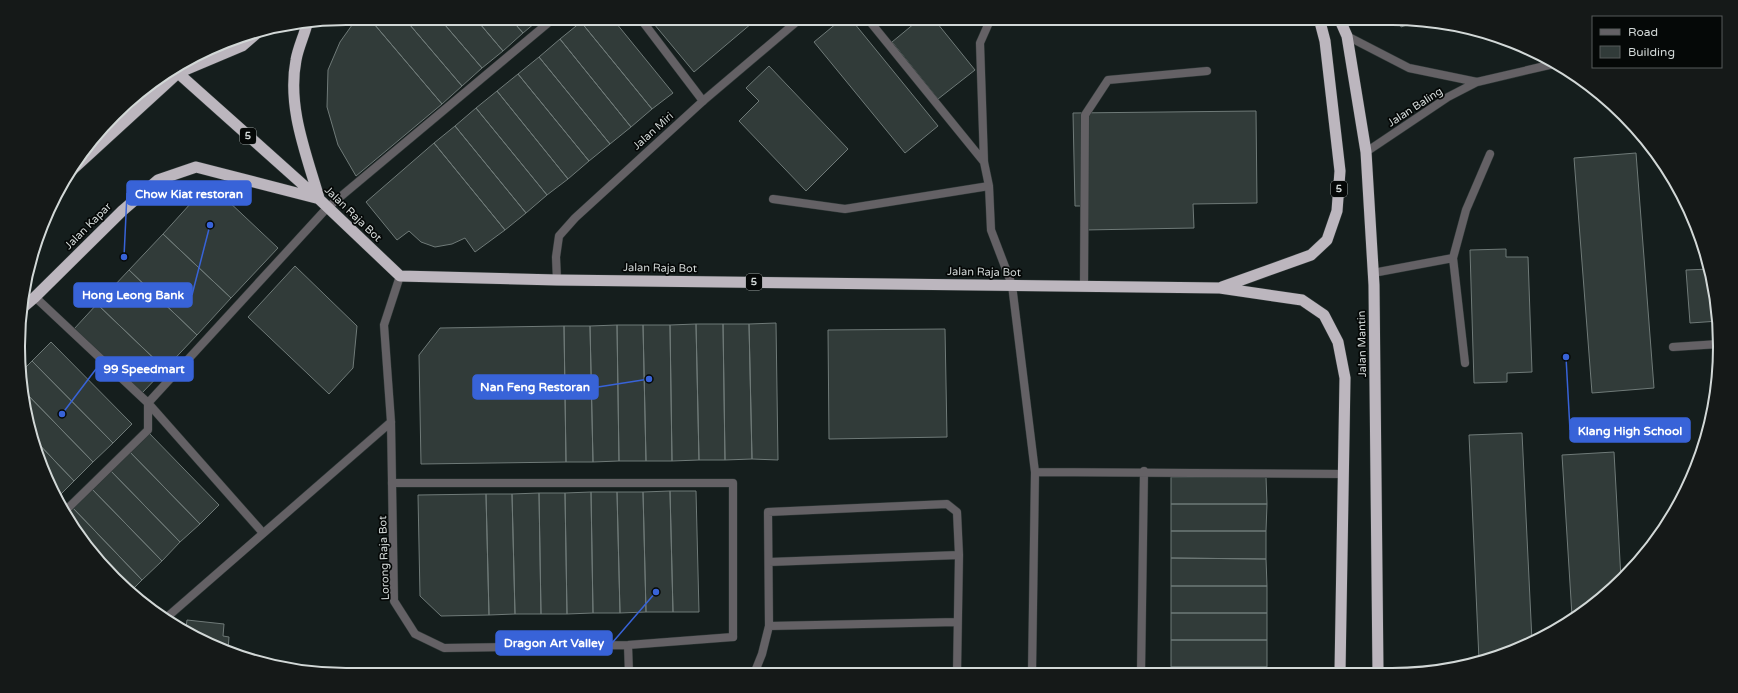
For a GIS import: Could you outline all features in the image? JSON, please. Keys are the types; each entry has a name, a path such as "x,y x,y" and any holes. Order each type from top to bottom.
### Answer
{"highway":[{"name":"5","path":"1220,288 1310,255 1327,240 1330,233 1337,212 1340,171 1325,41 1322,25"},
{"name":"Jalan Mantin","path":"1342,25 1347,36 1366,152 1373,273 1377,454 1378,668"},
{"path":"306,28 296,59 293,98 299,131 319,199"},
{"path":"88,156 178,73 242,46 249,40"},
{"name":"Jalan Raja Bot","path":"178,73 319,199 400,276 557,280 1220,288"},
{"name":"Jalan Kapar","path":"28,302 122,211 158,180 196,167 319,199"},
{"path":"1220,288 1302,300 1324,315 1338,342 1345,378 1340,668"}],"street":[{"path":"68,508 148,430 148,404 328,208 546,25"},
{"path":"645,25 702,101"},
{"name":"Jalan Miri","path":"557,280 556,257 559,236 575,218 702,101 793,25"},
{"path":"873,25 984,162"},
{"path":"989,25 980,43 984,162 989,186 991,230 1012,285 1035,472 1032,668"},
{"name":"Jalan Baling","path":"1347,36 1409,68 1477,82"},
{"name":"Jalan Baling","path":"1366,152 1448,97 1477,82 1547,65"},
{"path":"1084,286 1085,115 1108,80 1207,71"},
{"path":"1465,363 1453,258 1466,210 1490,154"},
{"path":"773,199 845,209 989,186"},
{"path":"1373,273 1453,258"},
{"name":"Lorong Raja Bot","path":"392,483 733,483 733,637 628,645 444,648 415,634 394,601 390,422 384,324 400,276"},
{"path":"35,297 148,404 263,534"},
{"path":"1673,347 1713,344"},
{"path":"170,615 390,422"},
{"path":"1035,472 1144,471 1343,474"},
{"path":"1141,668 1144,471"},
{"path":"756,668 762,654 769,626 768,512 947,504 957,512 959,555 957,668"},
{"path":"769,562 959,555"},
{"path":"769,626 957,622"},
{"path":"628,645 629,668"}],"building":[{"path":"352,25 375,25 442,104 356,176 338,145 327,107 328,70 340,42"},
{"path":"375,25 410,25 462,86 442,104"},
{"path":"410,25 445,25 482,68 462,86"},
{"path":"445,25 481,25 503,51 482,68"},
{"path":"481,25 516,25 523,33 503,51"},
{"path":"516,25 533,25 523,33"},
{"path":"577,25 583,25 652,109 631,127 560,39"},
{"path":"583,25 618,25 673,93 652,109"},
{"path":"655,25 750,25 694,72"},
{"path":"835,25 856,25 938,126 905,153 814,42"},
{"path":"913,25 939,25 975,70 938,99 892,42"},
{"path":"560,39 631,127 610,144 539,57"},
{"path":"539,57 610,144 589,161 518,74"},
{"path":"769,66 848,149 806,191 739,121 759,101 746,88"},
{"path":"518,74 589,161 568,179 497,91"},
{"path":"497,91 568,179 547,195 476,108"},
{"path":"476,108 547,195 526,213 455,126"},
{"path":"1256,111 1257,203 1193,204 1194,228 1084,230 1083,206 1075,206 1073,113"},
{"path":"455,126 526,213 505,230 434,143"},
{"path":"434,143 505,230 475,252 465,238 452,244 435,247 421,242 409,231 397,240 366,202"},
{"path":"1636,153 1654,388 1592,393 1574,158"},
{"path":"226,199 278,248 231,298 163,234 191,203"},
{"path":"163,234 231,298 197,335 129,270"},
{"path":"1506,249 1506,257 1528,257 1532,372 1507,373 1507,382 1474,383 1470,250"},
{"path":"295,266 357,326 353,368 329,394 248,317"},
{"path":"1703,269 1712,322 1690,323 1686,270"},
{"path":"129,270 197,335 165,369 97,304"},
{"path":"97,304 165,369 142,393 74,329"},
{"path":"776,323 778,460 752,459 749,324"},
{"path":"696,324 723,324 725,460 699,460"},
{"path":"696,324 699,460 672,461 670,325"},
{"path":"723,324 749,324 752,459 725,460"},
{"path":"617,325 643,325 646,461 619,461"},
{"path":"617,325 619,461 593,462 590,326"},
{"path":"643,325 670,325 672,461 646,461"},
{"path":"564,326 566,462 421,464 419,355 440,328"},
{"path":"564,326 590,326 593,462 566,462"},
{"path":"945,329 947,437 829,439 828,330"},
{"path":"51,342 132,424 113,443 32,361"},
{"path":"32,361 113,443 93,462 29,396 26,367"},
{"path":"29,396 93,462 74,481 41,446"},
{"path":"148,432 219,505 200,524 129,451"},
{"path":"1522,433 1532,636 1515,644 1479,656 1469,435"},
{"path":"41,446 74,481 61,494 49,470"},
{"path":"129,451 200,524 180,542 110,470"},
{"path":"1614,452 1621,572 1587,602 1572,613 1562,455"},
{"path":"110,470 180,542 162,561 91,488"},
{"path":"1171,477 1266,477 1267,504 1171,504"},
{"path":"91,488 162,561 142,580 72,507"},
{"path":"670,491 696,491 699,612 673,612"},
{"path":"670,491 673,612 646,612 643,492"},
{"path":"591,492 617,492 620,613 593,613"},
{"path":"591,492 593,613 567,614 565,493"},
{"path":"617,492 643,492 646,612 620,613"},
{"path":"539,493 565,493 567,614 541,614"},
{"path":"539,493 541,614 515,614 512,494"},
{"path":"486,494 489,615 441,616 420,596 418,495"},
{"path":"486,494 512,494 515,614 489,615"},
{"path":"1171,504 1267,504 1266,531 1171,531"},
{"path":"72,507 142,580 134,588 119,574 91,542 69,509"},
{"path":"1171,531 1266,531 1266,559 1171,558"},
{"path":"1171,558 1266,559 1267,586 1171,586"},
{"path":"1171,586 1267,586 1267,613 1171,613"},
{"path":"1171,613 1267,613 1267,640 1171,640"},
{"path":"187,620 224,624 223,636 229,637 228,646 204,635 186,625"},
{"path":"1171,640 1267,640 1267,667 1171,667"},
{"path":"1171,667 1267,667 1267,668"}],"place":[{"name":"Hong Leong Bank","path":"210,225"},
{"name":"Chow Kiat restoran","path":"124,257"},
{"name":"Klang High School","path":"1566,357"},
{"name":"Nan Feng Restoran","path":"649,379"},
{"name":"99 Speedmart","path":"62,414"},
{"name":"Dragon Art Valley","path":"656,592"}]}
